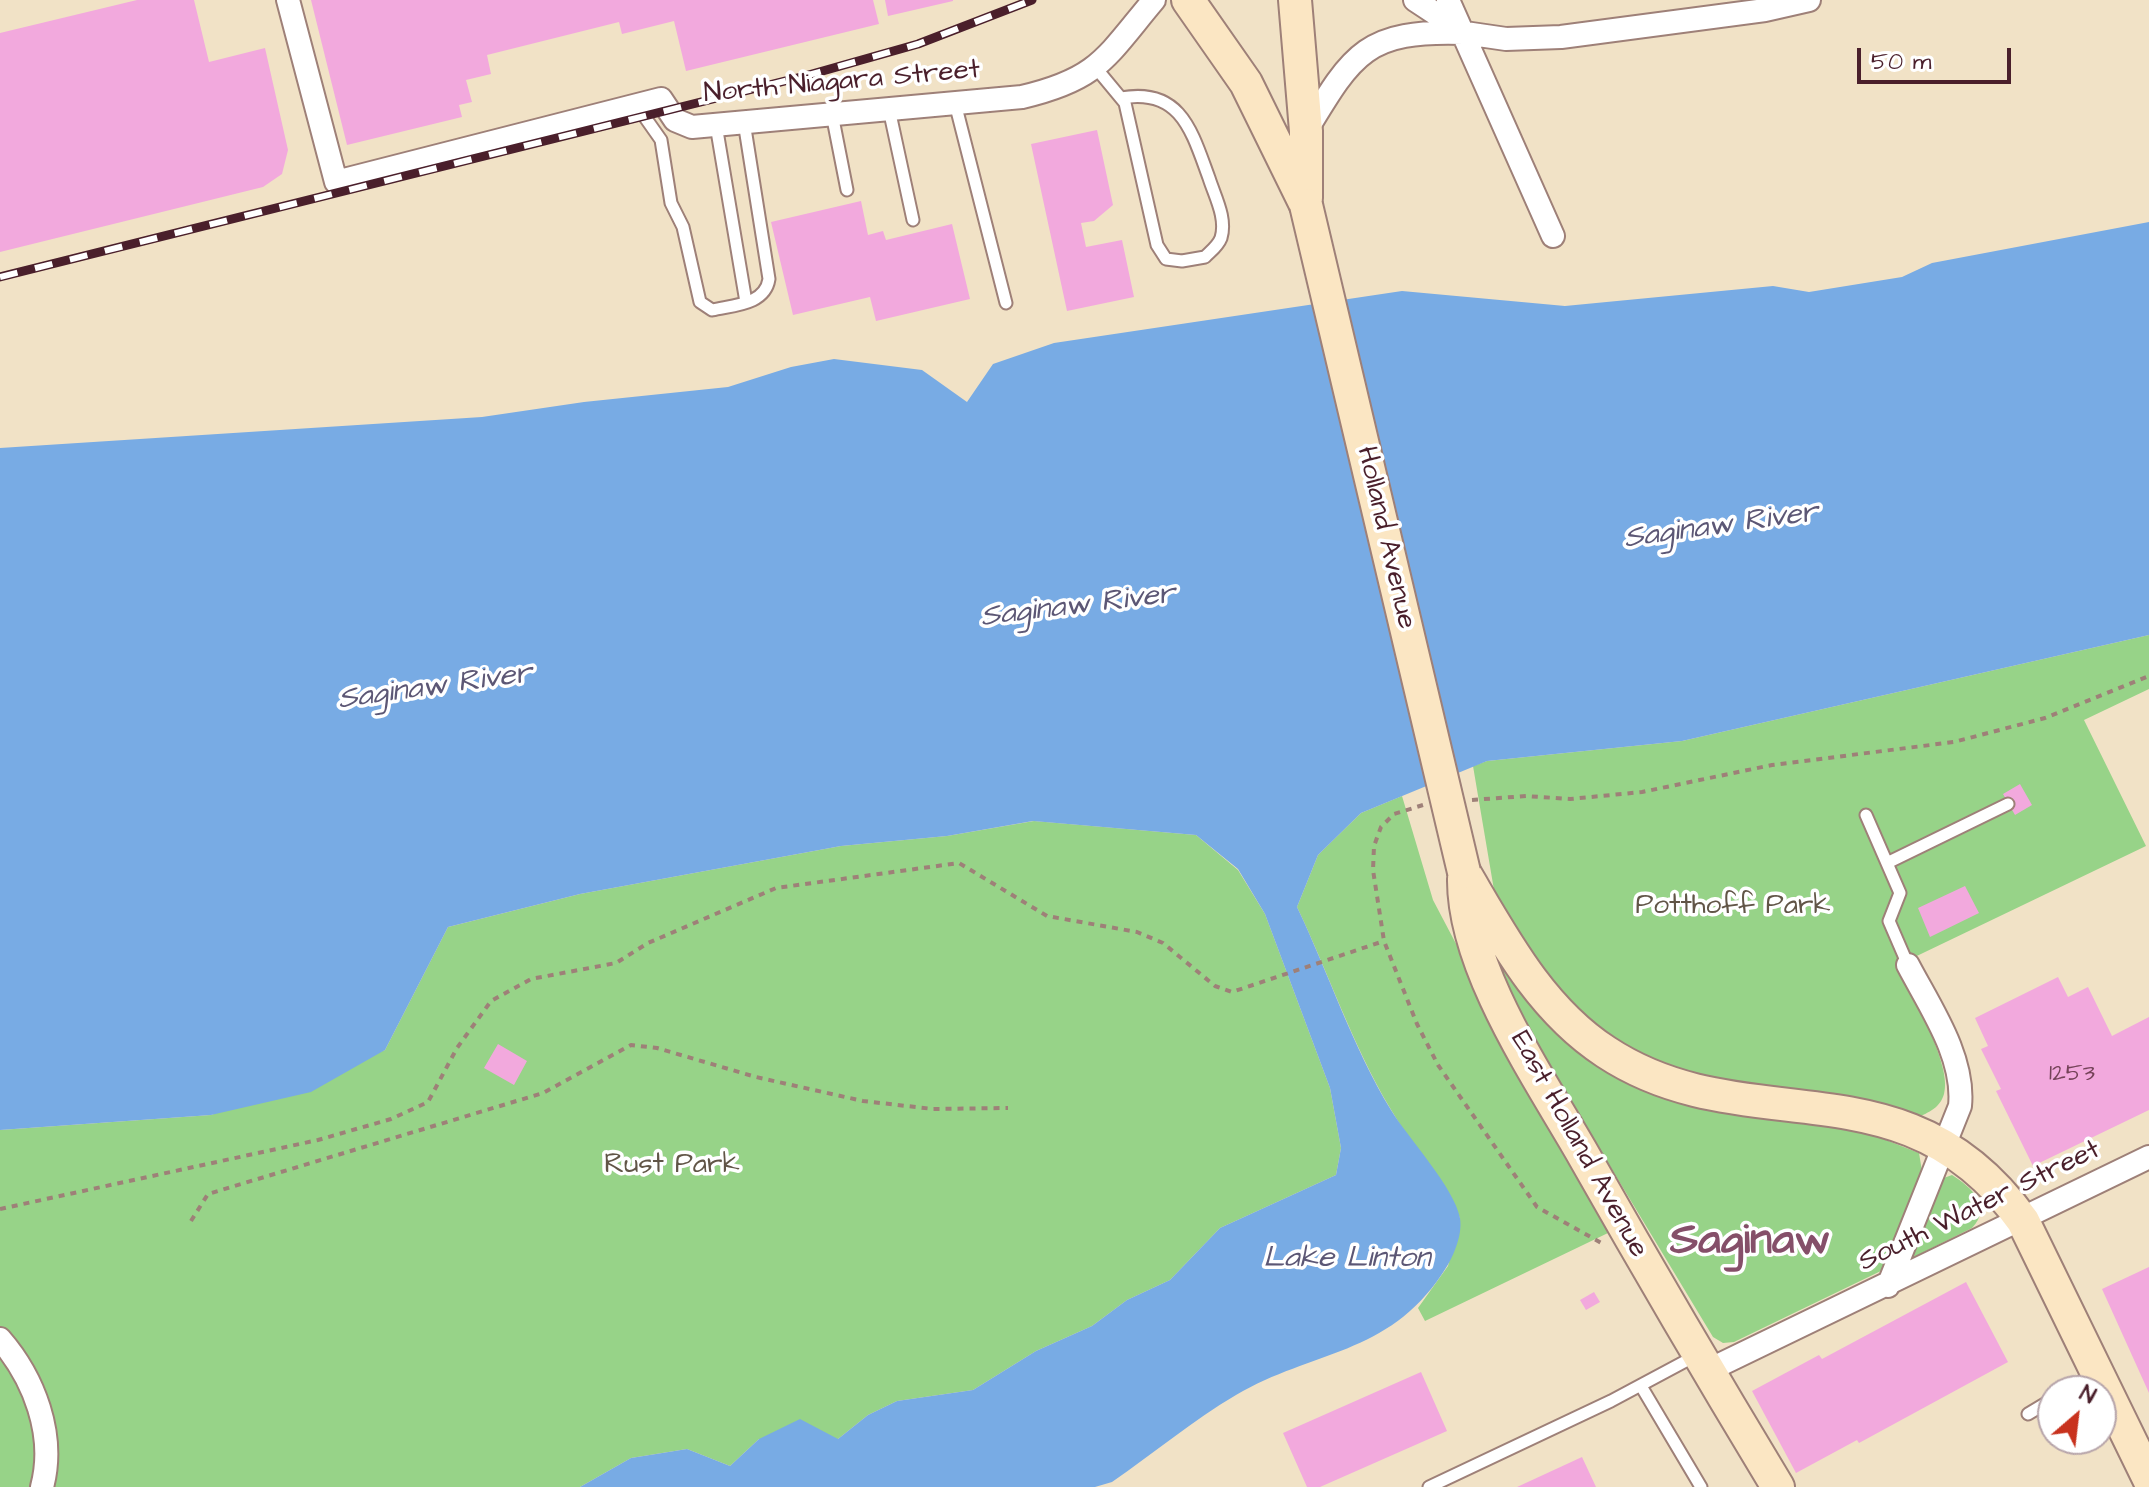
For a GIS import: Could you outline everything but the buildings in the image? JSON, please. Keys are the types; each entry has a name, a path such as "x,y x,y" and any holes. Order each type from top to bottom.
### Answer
{"main road":[{"path":"1188,0 1246,83 1306,205"},
{"path":"1295,0 1306,131 1306,205"},
{"name":"Holland Avenue","path":"1306,205 1464,872"},
{"path":"1464,872 1513,955 1561,1017 1607,1053 1654,1077 1713,1095 1816,1106 1881,1119 1917,1131 1945,1145 2001,1191 2023,1221 2149,1479"},
{"name":"East Holland Avenue","path":"1464,872 1464,905 1474,946 1511,1028 1703,1363 1778,1487"}],"street":[{"name":"North Niagara Street","path":"288,0 336,182 661,99 675,120 692,127 1045,92 1075,82 1096,68 1154,0"},
{"path":"1415,0 1465,33"},
{"path":"1448,0 1553,236"},
{"path":"1306,131 1340,75 1367,48 1393,37 1427,32 1506,39 1561,37 1765,10 1809,0"},
{"path":"1888,1286 1960,1106 1961,1083 1955,1059 1908,965"},
{"name":"South Water Street","path":"1703,1363 1888,1286 2149,1157"},
{"path":"3,1349 36,1393 45,1436 42,1487"}],"lane":[{"path":"1096,68 1125,103 1157,245 1166,259 1182,261 1205,257 1221,237 1222,216 1189,124 1175,109 1144,94 1121,98"},
{"path":"955,103 1006,303"},
{"path":"637,106 661,140 671,203 683,227 700,302 712,310 762,295 769,279 744,122"},
{"path":"889,109 913,220"},
{"path":"832,114 847,190"},
{"path":"716,125 746,302"},
{"path":"1887,863 2008,804"},
{"path":"1866,815 1900,893 1889,921 1908,965"},
{"path":"1429,1487 1641,1386 1703,1363"},
{"path":"2092,1375 2097,1372"},
{"path":"1641,1386 1701,1487"},
{"path":"2028,1414 2037,1409"}],"path":[{"path":"1466,801 1526,796 1570,799 1642,792 1772,765 1954,742 2045,718 2149,676"},
{"path":"1426,804 1394,814 1381,827 1374,846 1373,870 1384,941 1417,1024 1438,1065 1537,1207 1605,1246"},
{"path":"0,1209 318,1140 391,1119 428,1102 457,1048 491,1001 531,979 616,963 648,943 776,888 959,863 1047,916 1137,932 1163,943 1215,986 1232,992 1337,954 1384,941"},
{"path":"191,1221 208,1194 543,1093 631,1045 657,1048 756,1077 863,1101 933,1109 1008,1108"}],"green space":[{"name":"Potthoff Park","path":"2149,635 2149,689 2084,720 2146,846 1898,965 1937,1048 1945,1082 1940,1103 1917,1118 1736,1085 1643,1060 1575,1012 1504,919 1494,890 1473,766 1487,761 1682,741"},
{"path":"1402,796 1433,900 1608,1233 1425,1321 1418,1308 1448,1266 1460,1218 1376,1084 1297,907 1318,855 1361,813"},
{"name":"Rust Park","path":"1034,821 1196,835 1238,870 1265,914 1330,1088 1341,1148 1336,1175 1220,1228 1170,1280 1127,1300 1092,1326 1036,1351 973,1390 897,1401 868,1415 838,1439 759,1439 730,1466 687,1449 631,1458 580,1487 0,1487 0,1130 211,1115 385,1050 448,927 580,894 841,846 947,836"},
{"path":"1487,939 1510,980 1554,1030 1858,1129 1919,1153 1922,1171 1885,1269 1734,1342 1723,1343 1713,1337 1505,992"},
{"path":"1952,1175 1977,1198 1981,1212 1978,1220 1972,1228 1914,1257 1912,1254 1941,1179"}],"water":[{"path":"2149,222 2149,635 1682,741 1487,761 1361,813 1318,855 1297,907 1377,1086 1456,1206 1460,1232 1456,1248 1442,1274 1421,1301 1397,1321 1347,1348 1265,1380 1236,1395 1112,1482 1095,1487 580,1487 631,1458 687,1449 730,1466 759,1439 800,1419 838,1439 868,1415 897,1401 973,1390 1036,1351 1092,1326 1127,1300 1170,1280 1220,1228 1336,1175 1341,1148 1330,1088 1265,914 1238,869 1196,835 1033,821 947,836 841,846 580,894 448,927 385,1050 311,1092 211,1115 0,1130 0,448 482,417 584,402 728,387 791,367 834,359 922,370 967,402 993,364 1054,343 1402,291 1565,306 1773,286 1809,292 1902,277 1932,263"}],"railway":[{"path":"0,277 805,76 918,44 1032,0"}],"district":[{"name":"Saginaw","path":"1750,1244"}],"water label":[{"name":"Saginaw River","path":"1721,527"},
{"name":"Saginaw River","path":"1078,607"},
{"name":"Saginaw River","path":"435,688"},
{"name":"Lake Linton","path":"1347,1260"}]}
